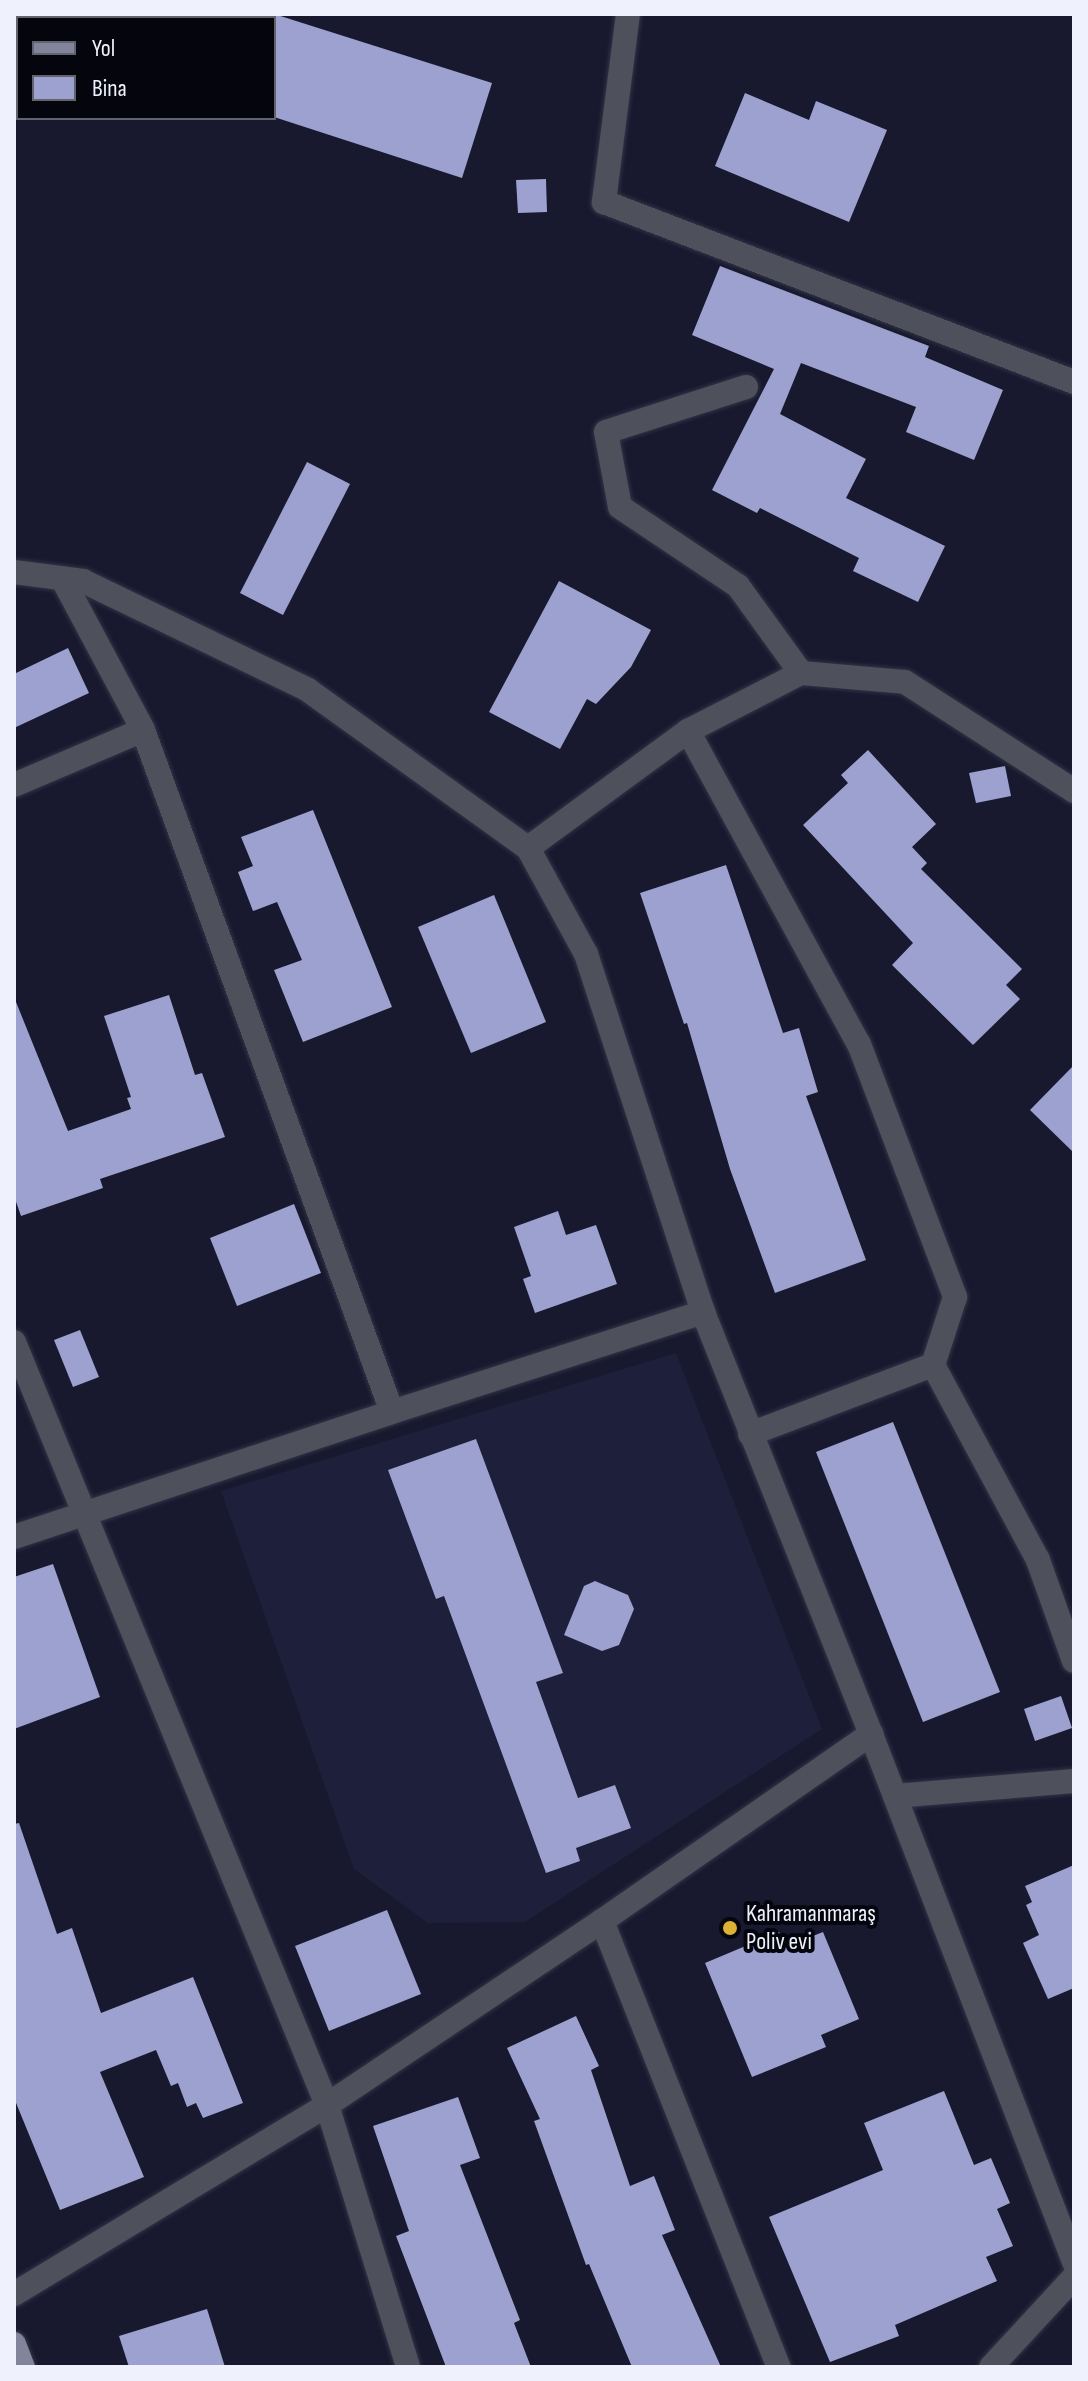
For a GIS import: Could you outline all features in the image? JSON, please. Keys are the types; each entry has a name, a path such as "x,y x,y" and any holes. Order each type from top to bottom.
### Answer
{"main road":[{"path":"14,2344 23,2367"}],"street":[{"path":"628,14 604,202 1074,382"},
{"path":"746,387 606,432 608,447 620,507 738,586 801,673"},
{"path":"14,572 83,581 308,690 528,848 586,954 703,1312 871,1734 1074,2262"},
{"path":"62,578 143,730 392,1412"},
{"path":"528,848 688,731 801,673 905,682 1074,791"},
{"path":"14,785 143,730"},
{"path":"688,731 865,1059 955,1297 933,1365 1038,1560 1074,1661"},
{"path":"14,1537 703,1312"},
{"path":"14,1342 86,1511 327,2105 408,2367"},
{"path":"750,1434 933,1365"},
{"path":"14,2294 327,2105 602,1921 871,1734"},
{"path":"895,1796 1074,1781"},
{"path":"602,1921 779,2367"},
{"path":"991,2367 1074,2277"}],"shaded area":[{"path":"676,1353 822,1729 525,1922 428,1923 354,1869 221,1491"}],"building":[{"path":"274,16 492,83 462,178 276,118"},
{"path":"745,93 809,120 816,101 887,130 849,222 715,166"},
{"path":"546,179 547,212 518,213 516,180"},
{"path":"720,266 929,346 925,357 1003,390 974,460 906,432 916,407 801,363 780,414 866,459 846,498 945,546 918,602 853,571 859,558 760,508 757,513 712,490 774,369 692,335"},
{"path":"307,462 350,484 283,615 240,593"},
{"path":"559,581 651,630 631,667 596,704 587,699 560,749 489,712"},
{"path":"68,648 89,693 14,728 14,674"},
{"path":"868,750 936,824 912,847 927,863 921,869 1022,969 1006,985 1020,999 973,1045 892,965 913,943 803,825 848,783 841,775"},
{"path":"1005,766 1011,796 976,803 969,773"},
{"path":"313,810 392,1007 303,1042 274,970 302,960 277,902 253,911 238,872 253,866 241,837"},
{"path":"726,865 783,1033 799,1028 818,1092 806,1096 866,1260 775,1293 730,1169 687,1023 684,1024 640,893"},
{"path":"494,895 546,1022 471,1053 418,927"},
{"path":"169,995 195,1075 202,1073 225,1137 100,1179 103,1188 21,1216 14,1196 14,997 68,1131 131,1109 127,1098 131,1097 104,1016"},
{"path":"1074,1065 1074,1153 1030,1110"},
{"path":"294,1204 321,1273 237,1306 210,1238"},
{"path":"558,1211 566,1235 596,1225 617,1284 535,1313 523,1279 531,1276 514,1227"},
{"path":"80,1330 99,1377 73,1387 54,1340"},
{"path":"893,1422 1000,1692 923,1722 816,1452"},
{"path":"476,1439 563,1673 536,1682 578,1798 615,1785 631,1828 576,1848 580,1861 546,1873 444,1596 436,1599 388,1470"},
{"path":"53,1564 100,1697 14,1729 14,1577"},
{"path":"595,1581 628,1595 634,1609 619,1645 602,1651 564,1635 584,1586"},
{"path":"1061,1696 1072,1728 1035,1741 1024,1709"},
{"path":"19,1823 57,1934 72,1928 101,2013 193,1977 243,2103 203,2118 196,2103 187,2107 178,2083 171,2086 156,2050 100,2072 144,2177 60,2210 14,2098 14,1824"},
{"path":"1074,1865 1074,1988 1048,1999 1023,1943 1039,1935 1026,1905 1032,1902 1025,1886"},
{"path":"387,1910 421,1994 329,2031 295,1946"},
{"path":"779,1932 785,1947 823,1932 859,2019 821,2035 826,2047 752,2077 705,1963"},
{"path":"576,2016 599,2066 591,2070 630,2186 654,2176 675,2230 662,2235 721,2367 632,2367 589,2264 586,2265 534,2121 540,2119 507,2048"},
{"path":"944,2091 974,2165 991,2158 1010,2203 997,2209 1013,2246 986,2257 997,2281 895,2325 899,2336 830,2362 769,2217 883,2170 864,2123"},
{"path":"458,2097 480,2158 460,2165 520,2320 514,2323 531,2367 446,2367 396,2236 409,2231 373,2126"},
{"path":"207,2309 225,2367 129,2367 119,2336"}],"place":[{"name":"Kahramanmaraş Poliv evi","path":"730,1928"}]}
